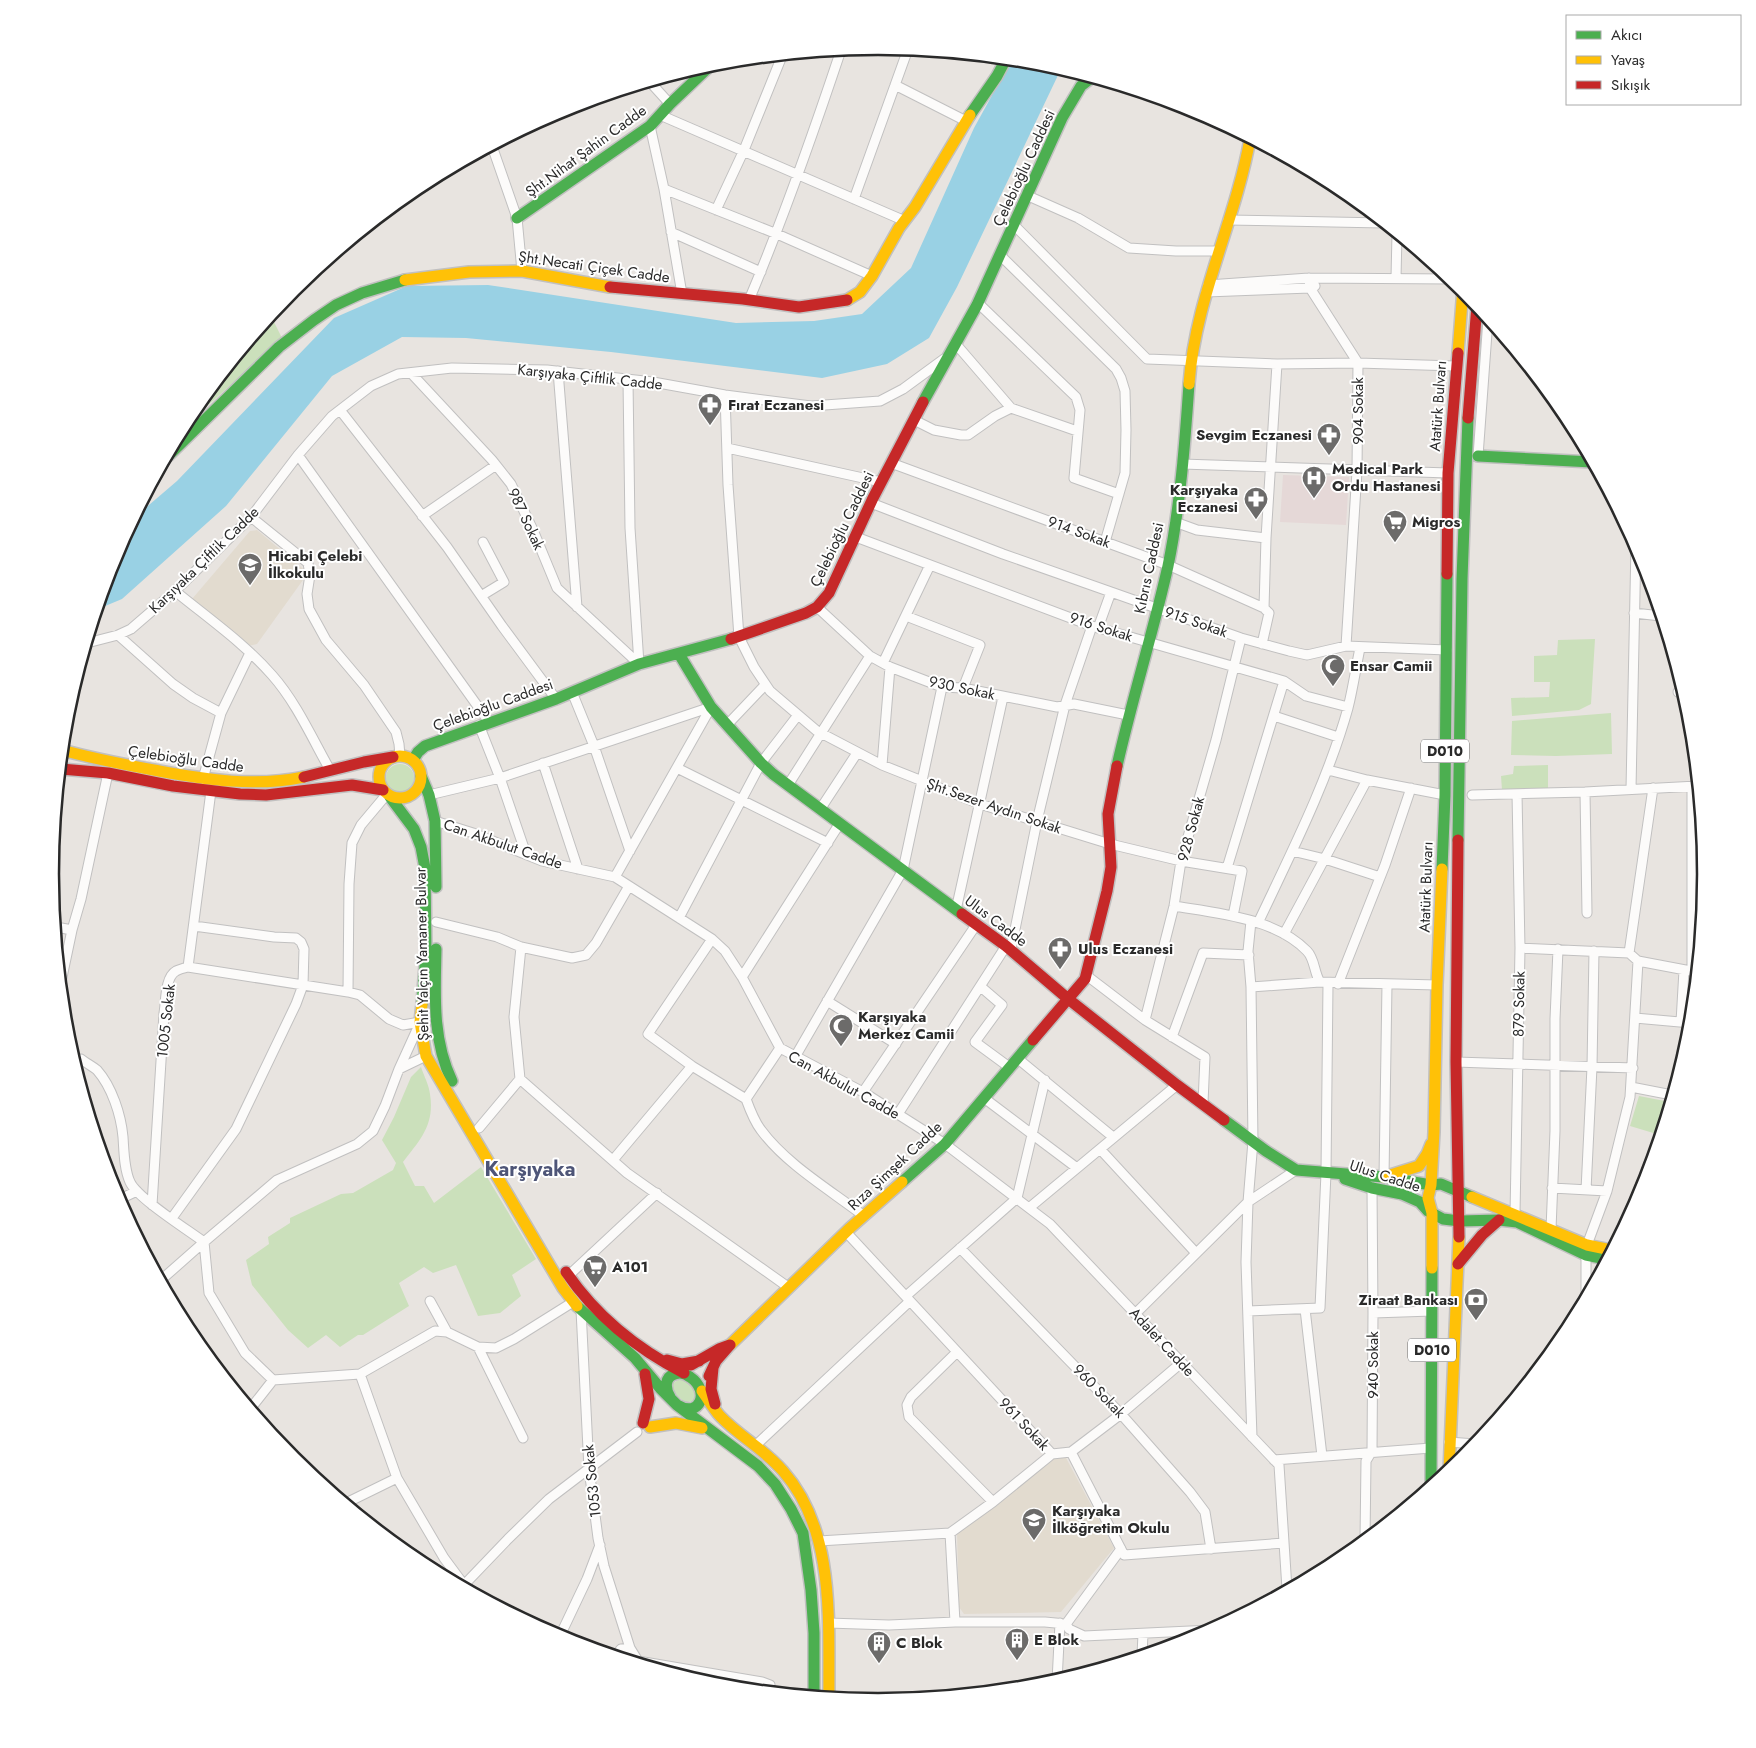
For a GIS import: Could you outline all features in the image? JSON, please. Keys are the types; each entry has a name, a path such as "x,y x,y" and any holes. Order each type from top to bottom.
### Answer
{"main road":[{"name":"Şht.Necati Çiçek Cadde","path":"183,441 279,348 314,320 336,305 362,293 400,281 469,272 522,271 606,287 749,300 800,307 831,304 847,300 860,292 872,276 899,228 915,207 966,121 1003,65"},
{"name":"Şht.Nihat Şahin Cadde","path":"517,218 650,126 700,75"},
{"name":"Çelebioğlu Caddesi","path":"413,760 425,746 556,699 639,664 739,637 790,619 817,607 829,593 881,482 978,302 1062,118 1086,82"},
{"name":"Kıbrıs Caddesi","path":"1067,998 1085,979 1107,892 1111,867 1108,814 1128,715 1142,669 1168,565 1182,464 1191,361 1207,288 1245,166 1249,144"},
{"name":"Atatürk Bulvarı","path":"1431,1478 1432,1213 1428,1198 1431,1185 1434,1132 1437,985 1445,795 1448,474 1455,366 1462,300"},
{"name":"Atatürk Bulvarı","path":"1449,1461 1460,1220 1456,1062 1459,738 1465,466 1476,315"},
{"path":"1478,456 1585,461"},
{"name":"Ulus Cadde","path":"680,654 711,707 761,764 1008,948 1176,1085 1296,1170 1384,1177 1431,1185 1441,1184 1550,1229 1586,1250"},
{"name":"Çelebioğlu Cadde","path":"69,752 101,761 232,783 277,782 300,778 366,760 397,756"},
{"path":"397,756 413,760 417,764 421,776 418,788 414,794 402,799 387,794 378,778 387,760 397,756"},
{"name":"Çelebioğlu Cadde","path":"66,769 108,773 172,786 240,794 266,795 352,785 387,794"},
{"name":"Şehit Yalçın Yamaner Bulvar","path":"421,776 429,795 435,821 438,1043 446,1071 568,1276 593,1306 636,1344 696,1383 702,1395"},
{"name":"Şehit Yalçın Yamaner Bulvar","path":"387,794 412,824 423,854 426,953 420,1022 426,1056 563,1288 577,1306 635,1358 675,1400 714,1434 758,1466 775,1484 791,1508 803,1534 812,1599 814,1690"},
{"name":"Rıza Şimşek Cadde","path":"702,1395 712,1368 730,1345 846,1232 945,1144 1067,998"},
{"path":"1384,1177 1419,1166 1427,1154 1434,1132"},
{"name":"Ulus Cadde","path":"1326,1173 1372,1188 1402,1194 1420,1202 1432,1213"},
{"path":"1432,1213 1443,1219 1517,1222 1602,1257"},
{"path":"1458,1264 1482,1235 1499,1220"},
{"path":"1586,1250 1605,1250"},
{"name":"Rıza Şimşek Cadde","path":"680,1372 719,1349 730,1345"},
{"path":"652,1355 674,1363 682,1364 699,1361"},
{"path":"712,1368 712,1389 719,1416"},
{"path":"644,1369 650,1398 643,1428 675,1423 687,1424 701,1427 714,1434"},
{"path":"680,1372 671,1376 675,1400 695,1408 702,1395 719,1416 784,1472 798,1490 808,1510 824,1560 828,1623 828,1691"}],"street":[{"path":"749,300 799,176 839,56"},
{"path":"854,199 905,56"},
{"path":"716,210 744,150 780,61"},
{"path":"895,85 966,121"},
{"path":"654,87 670,104"},
{"path":"660,116 744,150 799,176 905,220"},
{"path":"650,126 664,189 682,294"},
{"path":"494,151 517,218 522,271"},
{"path":"664,189 777,234 872,276"},
{"path":"1026,195 1078,218 1129,248 1219,251"},
{"path":"1228,220 1374,222"},
{"path":"1014,225 1147,359 1277,364 1358,363 1455,366"},
{"path":"671,232 761,272"},
{"path":"1396,278 1397,240"},
{"path":"1000,255 1116,368 1121,378 1124,391 1126,430 1125,473 1105,542"},
{"path":"1207,288 1310,283 1331,279 1440,279"},
{"name":"904 Sokak","path":"1310,283 1358,363 1357,471 1346,646"},
{"path":"978,302 1076,397 1080,410 1074,478 1119,494"},
{"path":"1478,456 1487,327"},
{"path":"955,343 1011,408 1077,431"},
{"name":"Karşıyaka Çiftlik Cadde","path":"93,641 118,635 131,629 176,591 251,518 298,455 332,416 371,386 398,374 452,368 558,371 811,406 880,401 903,389 947,357"},
{"path":"1262,644 1269,614 1264,608 1266,538 1277,364"},
{"path":"558,371 577,607"},
{"name":"987 Sokak","path":"411,372 511,484 533,530 557,588 639,664"},
{"path":"628,380 630,528 639,664"},
{"path":"725,394 739,637"},
{"path":"914,420 934,430 961,436 968,435 995,416 1011,408"},
{"path":"340,410 447,548 556,699"},
{"path":"727,448 881,482"},
{"path":"298,455 484,724 526,854"},
{"name":"914 Sokak","path":"891,463 1168,565 1264,608"},
{"path":"1182,464 1448,474"},
{"path":"422,516 496,465"},
{"name":"915 Sokak","path":"871,503 1003,554 1262,644 1307,654 1346,646 1447,650"},
{"path":"251,518 308,563 310,575 309,609 326,640 364,685 396,732 400,744 397,756"},
{"path":"1175,522 1198,530 1266,538"},
{"name":"916 Sokak","path":"856,537 1095,627 1284,682 1306,696 1348,707"},
{"path":"481,596 504,582 483,542"},
{"path":"1631,789 1635,562"},
{"path":"882,765 886,665 930,565"},
{"path":"176,591 250,653 272,675 287,694 330,770"},
{"path":"898,1114 1008,948 1065,705 1095,627 1111,592"},
{"name":"930 Sokak","path":"817,607 870,656 886,665 942,687 963,688 1057,707 1074,704 1128,715"},
{"path":"1634,613 1655,615"},
{"path":"906,616 980,645 963,688"},
{"path":"118,635 173,684 193,698 221,713"},
{"name":"Şht.Sezer Aydın Sokak","path":"739,637 754,668 770,691 820,733 882,765 980,804 1110,844 1181,861 1242,871 1233,916"},
{"name":"928 Sokak","path":"1145,1020 1174,906 1181,861 1216,740 1241,638"},
{"path":"1252,1437 1246,1262 1253,1141 1249,955 1254,922 1292,851 1328,770 1348,707 1360,648"},
{"path":"203,779 221,713 250,653"},
{"path":"788,785 870,656"},
{"path":"1227,868 1284,682"},
{"path":"727,725 765,685"},
{"path":"795,1058 903,870 942,687"},
{"path":"572,692 594,746 630,851"},
{"path":"956,910 1003,696"},
{"path":"429,795 500,778 711,707"},
{"path":"615,877 711,707"},
{"path":"679,918 761,764 798,715"},
{"path":"1274,716 1338,737"},
{"path":"821,808 858,753"},
{"path":"543,764 578,868"},
{"path":"676,768 828,843"},
{"path":"1328,770 1367,780 1445,795"},
{"path":"65,965 108,773"},
{"path":"1284,934 1367,780"},
{"path":"1472,795 1585,792 1692,786"},
{"path":"1338,984 1412,788"},
{"path":"1629,953 1653,788"},
{"name":"1005 Sokak","path":"152,1205 164,1013 172,975 177,970 188,967 211,791"},
{"path":"1585,792 1587,913"},
{"path":"348,992 349,884 352,843 361,825 387,794"},
{"name":"879 Sokak","path":"1515,1214 1520,948 1517,794"},
{"path":"1691,970 1694,814"},
{"name":"Can Akbulut Cadde","path":"435,821 473,833 542,861 615,877 712,939 725,951 742,977 780,1048 795,1058 863,1092 945,1144"},
{"path":"742,977 840,822"},
{"path":"1292,851 1325,859 1380,877"},
{"path":"436,922 497,938 521,947 572,958 586,955 596,943 629,886"},
{"path":"1174,906 1233,916 1284,934 1309,952 1324,983 1326,1173 1320,1308 1248,1311"},
{"path":"863,1092 976,925"},
{"path":"172,1218 236,1129 296,1004 303,985 304,949 301,942 296,938 274,937 194,926"},
{"path":"61,929 72,930"},
{"path":"712,939 648,1034 692,1066 746,1099 755,1122 768,1139 792,1162 864,1216"},
{"path":"521,947 514,1017 520,1079 613,1160 788,1288"},
{"path":"1520,948 1629,953 1638,961 1691,971"},
{"path":"1550,1229 1555,1131 1558,949"},
{"path":"1586,1190 1592,1067 1594,951"},
{"path":"1172,1037 1203,953 1249,955"},
{"path":"1586,1286 1586,1250 1607,1191 1631,1087 1638,961"},
{"path":"188,967 360,994 389,1018 403,1024 420,1022"},
{"path":"1635,1018 1681,1022 1691,972"},
{"path":"1086,975 1145,1020 1205,1057 1203,1104"},
{"path":"1251,987 1324,983 1437,985"},
{"path":"1384,1177 1387,984"},
{"path":"981,987 1002,1005 975,1042 1009,1067"},
{"path":"827,1001 896,1044"},
{"path":"165,1277 276,1180 357,1144 373,1131 420,1022"},
{"path":"746,1099 780,1048"},
{"path":"399,1070 426,1056"},
{"path":"1017,1058 1113,1137"},
{"path":"81,1059 96,1070 106,1083 113,1097 123,1134 124,1156 130,1182 152,1205 204,1242 209,1293 245,1353 273,1380"},
{"path":"1456,1062 1633,1068"},
{"path":"613,1160 692,1066"},
{"path":"479,1128 520,1079"},
{"path":"755,1446 960,1248 1017,1198 1046,1080"},
{"path":"1029,1208 1176,1085"},
{"path":"1631,1087 1667,1094"},
{"path":"984,1098 1077,1168"},
{"name":"Adalet Cadde","path":"945,1144 1050,1224 1279,1465 1287,1584"},
{"path":"1100,1149 1196,1252"},
{"path":"1135,1314 1248,1202 1296,1170"},
{"name":"940 Sokak","path":"1365,1532 1366,1461 1372,1451 1372,1188"},
{"path":"1552,1188 1607,1191"},
{"path":"125,1197 137,1191"},
{"path":"568,1276 657,1194"},
{"name":"961 Sokak","path":"846,1232 1052,1454 1071,1452 1121,1549"},
{"name":"960 Sokak","path":"960,1248 1121,1414 1190,1492 1205,1512 1211,1549"},
{"path":"430,1301 447,1332"},
{"path":"254,1404 273,1380 360,1374 434,1331 447,1332 478,1347 496,1348 577,1306"},
{"name":"1053 Sokak","path":"577,1306 590,1469 600,1545 604,1566 630,1648"},
{"path":"1305,1309 1322,1456"},
{"path":"1373,1313 1432,1311"},
{"path":"478,1347 523,1438"},
{"path":"957,1352 912,1396 907,1408 909,1416 993,1502"},
{"path":"1071,1452 1121,1414 1181,1363"},
{"path":"360,1374 397,1478 444,1558 457,1576"},
{"path":"643,1428 675,1400"},
{"path":"467,1583 549,1499 643,1428 675,1400"},
{"path":"1449,1442 1466,1443"},
{"path":"1274,1460 1372,1451 1431,1448"},
{"path":"819,1541 950,1533 993,1502 1052,1454"},
{"path":"351,1501 397,1478"},
{"path":"950,1533 955,1622"},
{"path":"1058,1672 1063,1623 1121,1549 1124,1555 1284,1543"},
{"path":"563,1630 587,1579 600,1545"},
{"path":"828,1623 889,1625 955,1622 1063,1623 1069,1629 1084,1636 1190,1631"},
{"path":"1142,1650 1143,1634"},
{"path":"619,1651 621,1649 630,1648 635,1656"},
{"path":"678,1668 762,1682 770,1686"}],"shaded area":[{"name":"Medical Park Ordu Hastanesi","path":"1283,475 1349,477 1346,525 1280,522"},
{"name":"Hicabi Çelebi İlkokulu","path":"257,530 308,573 257,644 248,646 192,599 250,531"},
{"name":"Karşıyaka İlköğretim Okulu","path":"1054,1455 1065,1456 1114,1548 1061,1612 964,1614 959,1607 957,1533"}],"green space":[{"path":"274,322 282,338 204,409 228,375"},
{"path":"1595,639 1591,704 1579,710 1512,716 1511,698 1549,697 1550,682 1534,682 1534,656 1557,655 1558,640"},
{"path":"1611,713 1612,754 1511,755 1512,721"},
{"path":"400,764 410,768 414,778 410,788 400,792 390,788 386,778 390,768"},
{"path":"1548,765 1548,788 1502,790 1501,776 1513,774 1514,766"},
{"path":"421,1067 428,1084 431,1105 430,1115 425,1131 403,1162 415,1186 424,1186 434,1203 481,1167 536,1259 512,1275 521,1296 500,1313 478,1316 456,1265 433,1273 424,1267 399,1283 409,1306 340,1347 326,1335 308,1348 288,1330 252,1285 246,1260 269,1244 268,1237 290,1223 290,1218 341,1194 353,1193 393,1170 396,1163 382,1140 411,1077"},
{"path":"1639,1096 1665,1101 1655,1134 1630,1126"},
{"path":"681,1378 695,1389 694,1400 686,1403 674,1393 672,1384"}],"water":[{"path":"1008,66 1058,76 957,287 929,338 887,364 822,378 611,352 466,338 402,337 332,376 226,506 122,599 104,607 121,561 145,509 177,481 334,318 407,286 488,285 736,323 814,321 862,314 911,268 974,128"}],"traffic: fast":[{"path":"970,115 1003,65"},
{"path":"517,218 650,126 700,75"},
{"path":"923,402 977,305 1062,118 1081,86 1086,82"},
{"path":"183,441 279,347 314,320 336,305 362,293 405,280"},
{"path":"1117,766 1168,566 1182,475 1189,384"},
{"path":"1458,840 1462,579 1468,418"},
{"path":"1478,456 1585,462"},
{"path":"1442,869 1445,795 1447,574"},
{"path":"413,760 425,746 556,699 639,664 731,639"},
{"path":"679,654 711,707 761,763 773,774 962,914"},
{"path":"421,776 429,795 435,821 436,887"},
{"path":"390,797 414,829 421,847 425,868 426,953 422,1004"},
{"path":"436,949 435,1000 438,1033 441,1049 452,1081"},
{"path":"902,1182 945,1144 1033,1040"},
{"path":"1224,1120 1266,1151 1296,1170 1384,1177 1431,1185 1441,1184 1472,1197"},
{"path":"1345,1179 1372,1188 1402,1194 1420,1202 1428,1211 1443,1219 1517,1222 1586,1255 1601,1258"},
{"path":"1431,1478 1432,1268"},
{"path":"577,1306 635,1358 677,1405 758,1466 775,1484 791,1509 803,1533 811,1590 814,1633 814,1690"},
{"path":"670,1397 666,1384 671,1376 677,1373 687,1375 696,1383 700,1389 701,1396 697,1406 685,1408 677,1405"}],"traffic: slow":[{"path":"847,300 860,292 872,276 899,228 915,207 970,115"},
{"path":"1189,384 1199,322 1235,200 1249,144"},
{"path":"405,280 469,272 522,271 610,287"},
{"path":"1458,353 1462,300"},
{"path":"69,752 123,764 213,779 268,782 304,777"},
{"path":"404,756 412,759 418,765 421,777 418,789 412,795 396,798 388,795 382,789 379,773 382,765 388,759 404,756"},
{"path":"1432,1268 1432,1213 1428,1198 1431,1185 1434,1132 1442,869"},
{"path":"422,1004 420,1022 426,1056 563,1288 577,1306"},
{"path":"1384,1177 1419,1166 1431,1144"},
{"path":"730,1345 850,1228 902,1182"},
{"path":"1472,1197 1587,1245 1606,1249"},
{"path":"1449,1460 1459,1237"},
{"path":"702,1391 720,1416 783,1471 800,1495 812,1521 821,1549 826,1578 829,1691"},
{"path":"650,1427 676,1423 702,1428"}],"traffic: jam":[{"path":"610,287 743,299 799,307 847,300"},
{"path":"1468,418 1476,315"},
{"path":"1447,574 1448,473 1458,353"},
{"path":"731,639 806,613 817,607 829,593 873,498 923,402"},
{"path":"304,777 393,757"},
{"path":"1033,1040 1085,979 1107,891 1111,867 1108,814 1117,766"},
{"path":"66,769 108,773 173,786 240,794 266,795 352,785 383,790"},
{"path":"1458,840 1456,1062 1459,1237"},
{"path":"962,914 1006,946 1067,998 1224,1120"},
{"path":"1458,1264 1482,1235 1499,1220"},
{"path":"566,1272 590,1303 619,1330 650,1353 684,1373"},
{"path":"691,1365 730,1345 716,1361 709,1376"},
{"path":"667,1360 682,1364 699,1361"},
{"path":"713,1368 711,1389 715,1404"},
{"path":"643,1423 649,1399 645,1374"}],"place":[{"name":"Fırat Eczanesi","path":"710,426"},
{"name":"Sevgim Eczanesi","path":"1329,456"},
{"name":"Medical Park Ordu Hastanesi","path":"1314,499"},
{"name":"Karşıyaka Eczanesi","path":"1256,520"},
{"name":"Migros","path":"1395,543"},
{"name":"Hicabi Çelebi İlkokulu","path":"250,586"},
{"name":"Ensar Camii","path":"1333,687"},
{"name":"Ulus Eczanesi","path":"1060,970"},
{"name":"Karşıyaka Merkez Camii","path":"841,1047"},
{"name":"A101","path":"595,1288"},
{"name":"Ziraat Bankası","path":"1476,1321"},
{"name":"Karşıyaka İlköğretim Okulu","path":"1034,1541"},
{"name":"E Blok","path":"1017,1661"},
{"name":"C Blok","path":"879,1664"}],"district":[{"name":"Karşıyaka","path":"530,1169"}]}
